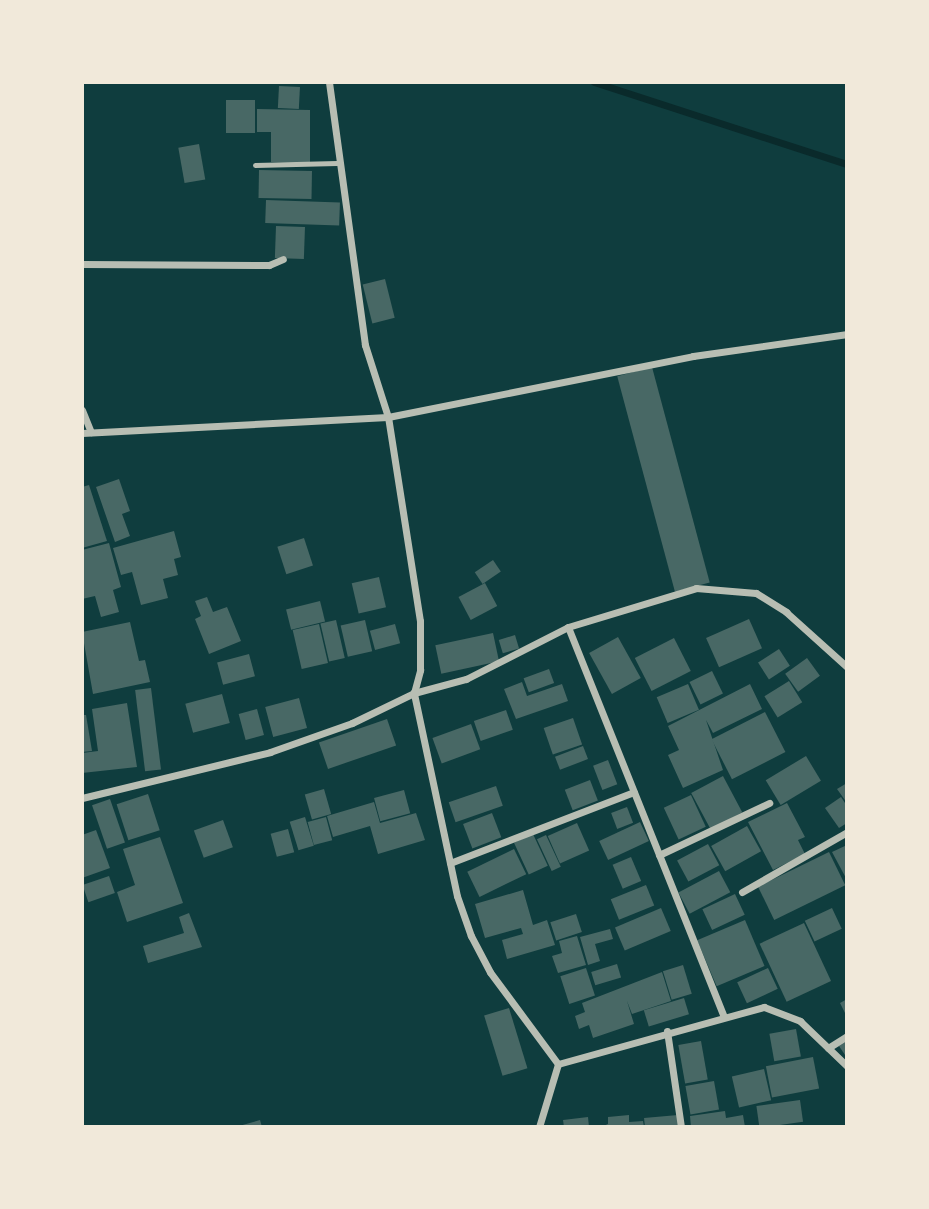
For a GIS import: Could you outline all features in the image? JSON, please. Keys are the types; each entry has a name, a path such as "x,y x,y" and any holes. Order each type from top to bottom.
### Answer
{"street":[{"path":"329,82 337,163 365,345 388,417 420,621 420,670 414,693 450,863 471,936 490,972 558,1064"},
{"path":"82,264 269,265 284,259"},
{"path":"82,410 87,433 388,417 693,356 847,334"},
{"path":"82,798 231,764 352,723 414,693 466,679 568,627 696,588 731,587 756,593 786,612 847,667"},
{"path":"568,627 723,1015"},
{"path":"450,863 634,792"},
{"path":"659,855 769,803"},
{"path":"742,892 847,832"},
{"path":"558,1064 723,1015 764,1007 782,1011 847,1066"},
{"path":"667,1031 681,1127"},
{"path":"828,1048 847,1036"},
{"path":"539,1127 558,1064"}],"lane":[{"path":"255,165 337,163"}],"building":[{"path":"279,86 300,87 299,109 278,108"},
{"path":"226,100 255,100 255,133 226,133"},
{"path":"257,109 310,110 310,163 271,162 271,132 257,132"},
{"path":"199,144 205,179 185,183 178,148"},
{"path":"259,170 312,171 312,199 259,198"},
{"path":"266,200 340,203 339,226 265,223"},
{"path":"276,226 305,227 304,259 275,258"},
{"path":"385,279 395,318 372,323 363,285"},
{"path":"652,367 710,582 675,592 617,376"},
{"path":"119,479 130,511 122,514 130,536 115,542 96,487"},
{"path":"89,485 107,541 82,548 82,487"},
{"path":"174,531 181,557 174,559 178,575 163,579 168,598 141,605 132,572 121,575 113,548"},
{"path":"304,538 313,566 286,574 277,547"},
{"path":"109,543 121,587 113,590 119,612 101,617 95,596 82,599 82,550"},
{"path":"493,560 501,572 483,584 475,572"},
{"path":"379,577 386,607 359,614 352,583"},
{"path":"485,583 497,606 471,620 459,597"},
{"path":"207,597 213,612 227,607 241,641 209,654 195,619 201,616 195,601"},
{"path":"320,601 325,621 291,630 286,609"},
{"path":"749,619 762,648 719,667 706,638"},
{"path":"336,620 345,658 329,662 320,624"},
{"path":"365,620 372,651 348,657 341,626"},
{"path":"130,622 139,661 145,660 150,682 93,694 82,632"},
{"path":"319,624 328,663 302,669 293,630"},
{"path":"395,624 400,643 375,650 370,631"},
{"path":"493,633 499,661 441,674 435,645"},
{"path":"515,635 519,648 503,653 499,640"},
{"path":"618,637 641,678 612,694 589,653"},
{"path":"674,638 691,671 652,691 635,658"},
{"path":"779,649 790,666 769,679 758,663"},
{"path":"249,654 255,676 223,685 217,663"},
{"path":"807,658 820,676 798,692 785,674"},
{"path":"549,669 554,683 529,692 524,678"},
{"path":"712,671 723,693 700,704 690,682"},
{"path":"789,681 802,702 778,718 764,696"},
{"path":"522,682 527,696 562,684 568,701 516,719 504,689"},
{"path":"688,684 699,710 668,723 657,697"},
{"path":"750,684 762,709 713,733 706,720 723,770 683,788 668,755 679,750 668,726"},
{"path":"151,688 161,769 145,771 135,690"},
{"path":"222,694 230,723 193,733 185,704"},
{"path":"299,698 307,728 273,737 265,707"},
{"path":"127,703 137,767 82,773 82,753 98,751 92,709"},
{"path":"257,709 264,735 246,740 239,714"},
{"path":"506,710 513,730 481,741 474,721"},
{"path":"765,712 785,752 732,779 712,739"},
{"path":"82,715 86,715 92,751 82,752"},
{"path":"573,718 582,744 553,755 544,728"},
{"path":"387,719 396,745 328,769 319,742"},
{"path":"471,724 480,749 442,763 432,738"},
{"path":"583,746 588,759 560,770 555,757"},
{"path":"806,756 821,781 781,805 766,780"},
{"path":"608,760 617,784 602,790 593,766"},
{"path":"723,776 742,812 710,829 691,793"},
{"path":"590,780 598,801 573,810 565,790"},
{"path":"847,783 847,803 837,789"},
{"path":"496,786 503,806 456,822 449,802"},
{"path":"324,789 331,814 312,820 305,795"},
{"path":"404,790 410,813 380,821 374,798"},
{"path":"148,794 160,830 128,840 117,804"},
{"path":"691,795 706,827 679,839 664,808"},
{"path":"841,797 847,806 847,823 839,828 825,808"},
{"path":"110,799 125,842 107,849 92,805"},
{"path":"374,802 380,823 416,813 425,840 378,854 370,826 333,837 327,816"},
{"path":"787,803 805,837 798,840 805,854 773,870 748,822"},
{"path":"627,807 633,823 617,829 611,813"},
{"path":"492,813 501,837 472,848 463,824"},
{"path":"305,817 314,846 298,850 290,822"},
{"path":"326,817 332,840 314,845 308,822"},
{"path":"223,820 233,847 204,858 194,831"},
{"path":"640,822 649,841 608,860 599,841"},
{"path":"577,823 589,850 560,863 548,836"},
{"path":"747,826 761,851 725,871 711,846"},
{"path":"288,829 294,852 277,857 271,834"},
{"path":"96,830 110,868 82,878 82,835"},
{"path":"533,834 548,866 529,875 514,843"},
{"path":"546,835 561,867 552,871 537,839"},
{"path":"160,837 183,903 127,922 117,892 135,885 123,849"},
{"path":"708,844 719,865 688,882 677,860"},
{"path":"847,845 847,880 832,852"},
{"path":"514,849 526,874 480,897 467,872"},
{"path":"829,852 845,885 774,920 758,887"},
{"path":"631,857 641,881 623,889 613,865"},
{"path":"719,871 730,892 690,914 678,893"},
{"path":"109,876 115,893 88,902 83,885"},
{"path":"646,885 654,905 619,920 611,899"},
{"path":"523,890 533,925 547,920 555,945 507,959 502,940 523,934 521,928 485,938 475,904"},
{"path":"735,894 745,915 712,930 702,909"},
{"path":"661,908 671,931 625,951 615,928"},
{"path":"832,908 842,929 815,942 805,921"},
{"path":"189,913 202,947 148,963 143,946 184,933 179,917"},
{"path":"576,914 582,932 556,940 550,922"},
{"path":"745,920 765,966 717,986 697,940"},
{"path":"804,923 831,981 787,1002 760,944"},
{"path":"610,929 613,939 595,944 600,961 588,965 580,937"},
{"path":"577,936 586,965 558,973 552,956 562,953 559,941"},
{"path":"617,964 621,977 595,985 591,972"},
{"path":"683,965 692,994 672,1000 663,971"},
{"path":"586,968 595,996 569,1004 560,976"},
{"path":"768,968 778,989 747,1003 737,982"},
{"path":"662,972 671,1001 632,1014 627,1001 634,1024 593,1038 589,1025 579,1029 575,1016 585,1012 582,1003"},
{"path":"684,998 689,1014 649,1027 644,1010"},
{"path":"847,999 847,1017 840,1003"},
{"path":"509,1008 527,1068 503,1076 484,1016"},
{"path":"796,1029 801,1057 774,1061 769,1034"},
{"path":"701,1041 708,1079 685,1083 678,1045"},
{"path":"847,1041 847,1058 839,1046"},
{"path":"813,1057 819,1088 772,1098 766,1066"},
{"path":"764,1069 771,1100 739,1108 732,1076"},
{"path":"714,1081 719,1110 690,1115 685,1086"},
{"path":"800,1100 803,1122 759,1127 756,1106"},
{"path":"725,1111 726,1118 743,1115 745,1127 691,1127 690,1116"},
{"path":"629,1115 629,1122 643,1121 644,1127 601,1127 608,1124 608,1117"},
{"path":"678,1115 679,1127 645,1127 644,1118"},
{"path":"588,1117 589,1127 564,1127 563,1120"},
{"path":"260,1120 262,1127 239,1126"}],"waterway":[{"path":"594,82 847,164"}]}
